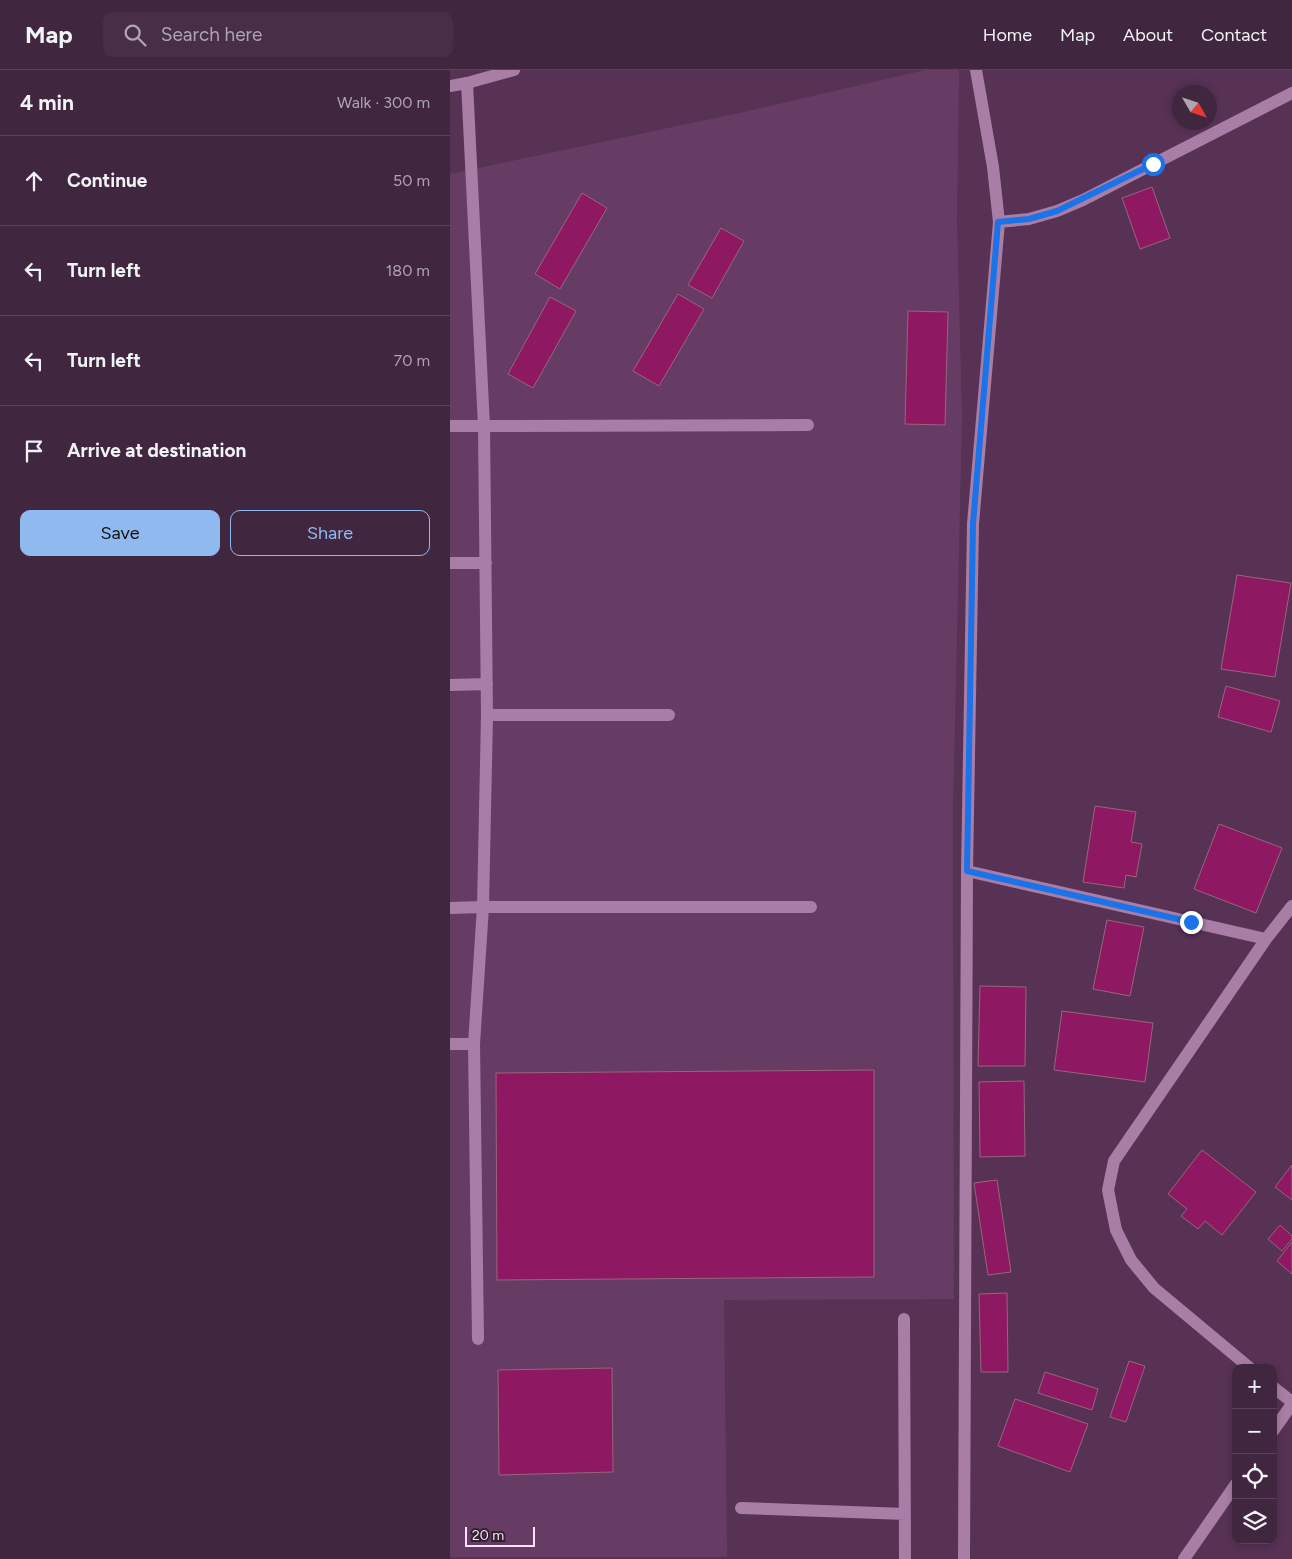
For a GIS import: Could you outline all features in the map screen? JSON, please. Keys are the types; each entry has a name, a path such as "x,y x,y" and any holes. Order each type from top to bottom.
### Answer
{"street":[{"path":"450,86 514,70"},
{"path":"964,1559 967,871 973,524 998,222 993,167 976,70"},
{"path":"467,83 484,426 486,563 487,715 483,907 474,1044 478,1339"},
{"path":"998,222 1029,219 1057,211 1083,200 1292,93"},
{"path":"450,426 808,425"},
{"path":"450,563 486,563"},
{"path":"450,685 487,684"},
{"path":"487,715 669,715"},
{"path":"967,871 1266,938"},
{"path":"1245,1364 1154,1288 1131,1260 1116,1230 1108,1190 1114,1161 1266,938 1292,906"},
{"path":"450,908 811,907"},
{"path":"450,1044 474,1044"},
{"path":"904,1320 905,1559"},
{"path":"1277,1390 1292,1403 1277,1425"},
{"path":"1184,1559 1232,1490"},
{"path":"741,1508 905,1514"}],"shaded area":[{"path":"925,70 959,70 957,221 962,417 953,810 954,1299 724,1300 727,1557 450,1557 450,174 744,112"}],"building":[{"path":"1152,187 1170,238 1140,249 1122,198"},
{"path":"582,193 607,208 560,289 535,274"},
{"path":"721,228 744,241 712,298 688,285"},
{"path":"678,294 704,309 659,386 633,371"},
{"path":"550,297 576,311 533,388 508,374"},
{"path":"908,311 948,312 945,425 905,424"},
{"path":"1237,575 1291,583 1275,677 1221,669"},
{"path":"1226,686 1280,701 1271,732 1218,717"},
{"path":"1095,806 1136,812 1131,842 1142,844 1136,877 1126,875 1124,888 1083,882"},
{"path":"1219,824 1282,848 1256,913 1194,889"},
{"path":"1107,920 1144,927 1130,996 1093,989"},
{"path":"980,986 1026,987 1025,1066 978,1066"},
{"path":"1062,1011 1153,1023 1145,1082 1054,1070"},
{"path":"874,1070 874,1277 497,1280 496,1073"},
{"path":"1024,1081 1025,1156 980,1157 979,1082"},
{"path":"1202,1150 1256,1192 1222,1235 1205,1221 1198,1229 1181,1216 1187,1209 1168,1194"},
{"path":"1292,1165 1292,1200 1275,1187"},
{"path":"997,1180 1011,1272 988,1275 974,1183"},
{"path":"1280,1225 1292,1236 1292,1239 1282,1251 1268,1239"},
{"path":"1292,1242 1292,1274 1277,1261"},
{"path":"1007,1293 1008,1372 981,1372 979,1294"},
{"path":"1129,1361 1145,1366 1126,1422 1110,1417"},
{"path":"612,1368 613,1472 499,1475 498,1370"},
{"path":"1045,1372 1098,1389 1092,1410 1038,1393"},
{"path":"1015,1399 1088,1424 1070,1472 998,1446"}],"route":[{"path":"1153,164 1083,200 1057,211 1029,219 998,222 973,524 967,871 1191,922"}]}
